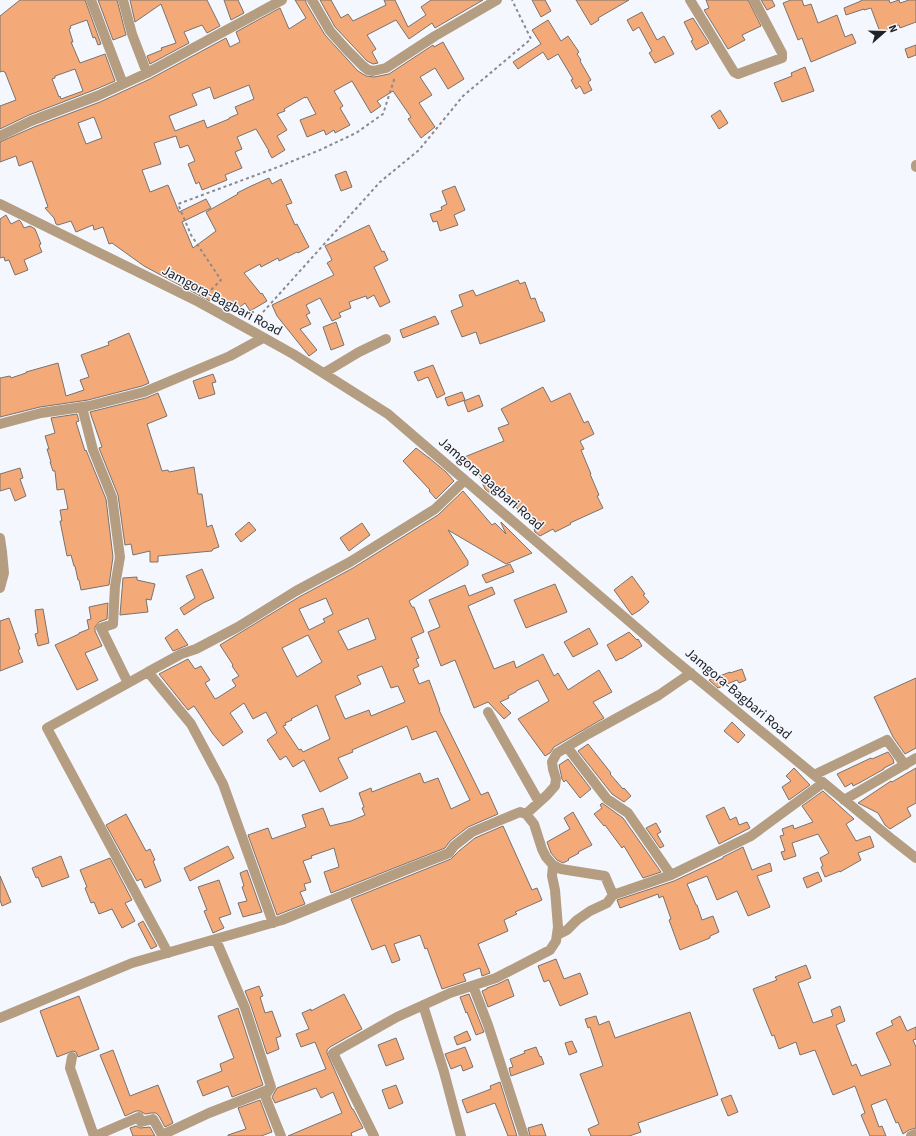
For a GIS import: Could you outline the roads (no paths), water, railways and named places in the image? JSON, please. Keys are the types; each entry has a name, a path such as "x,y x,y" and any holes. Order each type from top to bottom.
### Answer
{"street":[{"path":"91,0 122,84"},
{"path":"123,0 132,34 147,73"},
{"path":"0,136 31,121 98,96 147,73 282,0"},
{"path":"312,0 330,31 363,66 368,70 373,71 386,68 435,36 497,0"},
{"path":"690,0 734,72 738,74 782,58 782,53 754,0"},
{"name":"Jamgora-Bagbari Road","path":"0,204 199,302 293,354 388,414 691,673 916,858"},
{"path":"0,424 41,413 90,406 144,392 230,356 263,338"},
{"path":"324,373 359,352 386,339"},
{"path":"82,407 93,450 112,497 120,557 115,586 113,624 101,628 128,683"},
{"path":"168,953 47,728 181,654 196,649 238,627 296,591 350,562 435,509 465,480"},
{"path":"0,538 4,573 0,588"},
{"path":"148,672 191,724 223,784 273,923"},
{"path":"526,814 555,786 556,778 552,762 557,753 659,695 691,673"},
{"path":"488,712 539,802"},
{"path":"814,775 887,740 905,765"},
{"path":"567,746 607,799 628,813 672,875"},
{"path":"844,800 916,758"},
{"path":"557,935 567,930 577,920 607,903 613,895 672,875 751,836 823,783"},
{"path":"0,1018 132,963 282,920 408,868 449,853 454,846 472,832 520,812 526,814 534,824 542,849 546,857 553,865 561,869 605,876 613,895"},
{"path":"374,1136 333,1053 397,1017 450,993 496,978 550,950 556,941 558,926 558,913 552,876 553,865"},
{"path":"216,940 244,1008 271,1087 265,1096 282,1136"},
{"path":"473,986 490,1032 524,1136"},
{"path":"423,1005 444,1072 461,1136"},
{"path":"72,1057 70,1068 94,1136 139,1117 140,1122 153,1119 162,1135 209,1113 270,1089"},
{"path":"911,1136 916,1134"}]}
